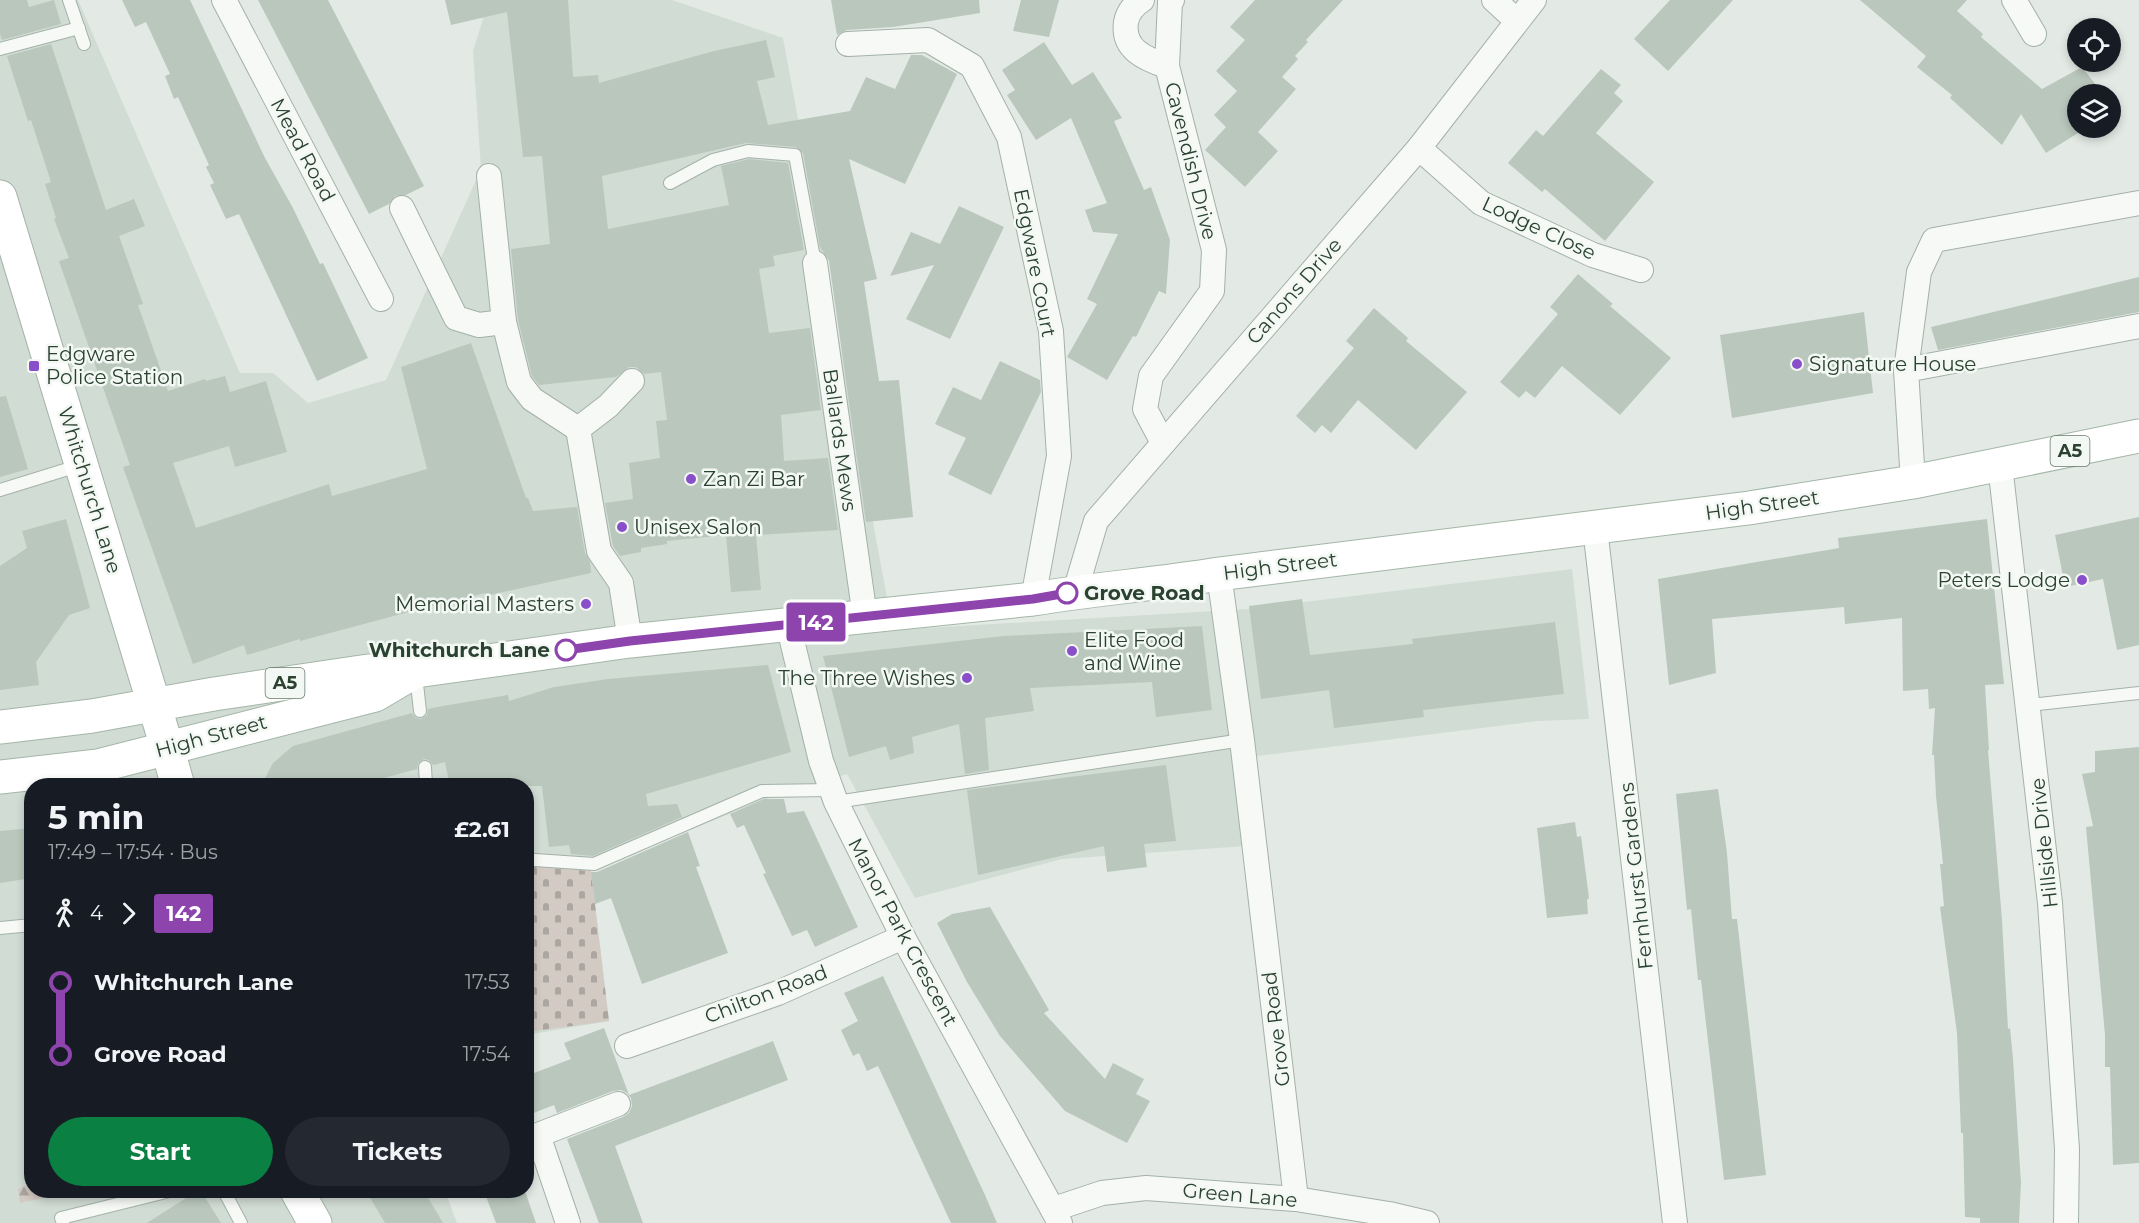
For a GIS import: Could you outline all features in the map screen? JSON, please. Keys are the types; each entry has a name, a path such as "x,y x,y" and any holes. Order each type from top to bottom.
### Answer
{"main road":[{"name":"Whitchurch Lane","path":"0,197 156,705 176,778"},
{"name":"A5","path":"2000,465 2139,436"},
{"name":"High Street","path":"0,727 92,716 368,670 416,671 630,641 1033,599 1749,508 1913,482 2000,465"},
{"name":"High Street","path":"0,777 98,766 375,695 416,671"},
{"path":"301,1198 315,1223"}],"street":[{"name":"Mead Road","path":"224,0 381,299"},
{"path":"1142,0 1131,8 1126,20 1125,35 1131,47 1138,54 1167,66"},
{"path":"1494,0 1517,21"},
{"name":"Canons Drive","path":"1075,592 1096,521 1419,148 1534,0"},
{"path":"2014,0 2034,34"},
{"name":"Cavendish Drive","path":"1162,443 1145,409 1151,376 1212,291 1214,250 1167,66 1168,1"},
{"name":"Edgware Court","path":"848,44 928,40 972,66 1009,137 1051,331 1059,456 1033,599"},
{"name":"Lodge Close","path":"1419,148 1481,203 1593,255 1641,270"},
{"path":"489,176 504,322 519,382 532,399 578,429 599,551 621,583 630,641"},
{"path":"1913,482 1906,370 1918,272 1934,240 2139,203"},
{"path":"402,208 456,318 479,325 504,322"},
{"name":"Ballards Mews","path":"815,263 865,617"},
{"path":"1906,370 2139,326"},
{"path":"578,429 608,406 632,381"},
{"name":"Hillside Drive","path":"2000,465 2051,915 2067,1149 2066,1223"},
{"name":"Fernhurst Gardens","path":"1595,528 1675,1223"},
{"name":"Grove Road","path":"1220,574 1242,740 1296,1199"},
{"name":"Manor Park Crescent","path":"788,624 821,761 833,796 903,937 1057,1216"},
{"name":"Chilton Road","path":"627,1046 778,993 903,937"},
{"path":"568,1223 538,1135 618,1104"},
{"name":"Green Lane","path":"1057,1216 1102,1193 1146,1188 1296,1199 1389,1214 1427,1223"}],"lane":[{"path":"69,0 84,44"},
{"path":"0,49 79,28"},
{"path":"670,183 713,160 748,151 795,155 815,263"},
{"path":"0,490 82,465"},
{"path":"416,671 420,711"},
{"path":"2029,705 2139,693"},
{"path":"535,860 594,864 762,791 833,796 1242,740"},
{"path":"425,767 426,778"},
{"path":"0,928 24,926"},
{"path":"63,1223 61,1218 142,1198"},
{"path":"228,1198 241,1223"}],"shaded area":[{"path":"0,0 78,0 240,373 273,373 308,403 386,380 481,169 473,51 489,0 672,0 783,38 893,630 1248,609 1572,569 1589,719 1537,721 1249,757 1260,845 1062,859 915,898 847,774 763,800 591,871 609,1021 534,1034 534,778 24,778 24,1198 448,1198 457,1223 0,1223"}],"green space":[{"path":"534,867 591,871 609,1021 534,1031"},
{"path":"24,1186 24,1198 44,1198 20,1203 18,1189"}],"building":[{"path":"0,0 27,0 29,7 54,0 61,24 2,40"},
{"path":"122,0 190,0 265,158 293,208 320,264 323,263 368,358 317,381 239,214 226,219 210,185 214,183 206,167 209,165 178,97 174,99 165,76 170,74 146,22 135,27"},
{"path":"258,0 328,0 424,186 406,195 395,196 389,204 369,214"},
{"path":"445,0 568,0 573,77 598,75 599,83 714,51 766,40 775,77 757,81 768,125 850,111 866,77 895,89 911,55 922,55 957,74 905,184 849,159 877,279 864,282 879,381 899,380 913,517 866,522 829,261 820,247 803,153 796,147 746,143 602,176 608,229 729,205 721,166 749,159 788,163 804,250 773,256 775,266 759,269 769,333 810,328 821,410 781,415 784,461 828,458 838,530 756,535 761,590 731,592 726,535 667,541 667,544 641,548 641,552 620,556 613,546 605,503 633,499 629,463 660,458 656,421 667,420 661,372 644,374 636,367 629,367 616,377 539,385 532,376 518,320 511,249 550,244 542,156 523,157 507,12 451,25"},
{"path":"831,0 979,0 980,13 893,27 847,30 837,35"},
{"path":"1021,0 1059,0 1049,37 1013,31"},
{"path":"1255,0 1343,0 1306,40 1308,42 1295,56 1298,59 1282,77 1296,89 1258,132 1278,151 1245,187 1205,150 1226,127 1214,115 1237,91 1216,71 1245,40 1230,27"},
{"path":"1670,0 1733,0 1668,71 1634,39"},
{"path":"1860,0 1967,0 1957,11 1983,34 1981,37 2042,89 2073,72 2086,72 2095,84 2067,84 2067,138 2070,138 2046,153 2021,114 2002,145 1950,98 1952,95 1917,67 1926,56"},
{"path":"1044,42 1072,85 1093,72 1122,118 1114,121 1144,190 1151,187 1170,240 1166,294 1159,291 1136,337 1133,336 1107,380 1067,357 1097,304 1087,299 1118,234 1093,232 1085,210 1107,203 1071,118 1036,140 1007,95 1015,90 1002,70"},
{"path":"51,44 106,210 134,199 145,226 119,236 143,304 138,305 168,391 205,379 206,381 225,376 230,392 266,381 287,452 235,467 229,446 173,463 196,528 329,484 332,496 427,469 401,367 471,343 526,498 533,511 577,507 591,573 485,596 485,593 450,601 300,641 300,639 247,655 244,645 193,664 123,467 130,465 59,261 69,258 54,219 56,218 45,184 51,182 7,56"},
{"path":"1601,69 1621,85 1614,93 1623,101 1596,133 1654,182 1605,241 1545,189 1542,192 1508,163 1536,130 1543,136"},
{"path":"959,206 1004,227 950,339 906,319 934,265 890,276 911,232 940,244"},
{"path":"1578,274 1613,304 1610,306 1671,358 1620,415 1562,366 1535,398 1526,391 1519,398 1500,382 1558,314 1550,307"},
{"path":"2139,277 2139,312 1938,350 1931,327"},
{"path":"1374,308 1408,338 1406,341 1467,392 1416,450 1358,400 1331,433 1322,425 1315,433 1296,416 1354,348 1346,341"},
{"name":"Signature House","path":"1864,312 1873,393 1732,418 1720,335"},
{"path":"1000,361 1040,380 1041,392 991,495 948,474 966,438 935,424 953,387 981,400"},
{"path":"6,396 28,469 0,477 0,397"},
{"name":"Peters Lodge","path":"2139,517 2139,645 2117,650 2103,579 2065,587 2055,535"},
{"path":"66,519 90,608 69,615 36,662 39,685 0,690 0,566 27,548 22,531"},
{"path":"1987,519 2004,684 1985,685 2008,1029 2010,1028 2013,1059 2021,1183 2019,1223 1980,1223 1980,1218 1965,1217 1957,1033 1940,907 1944,906 1940,864 1943,864 1934,755 1932,755 1935,708 1929,709 1928,689 1903,691 1902,618 1845,624 1844,607 1712,619 1716,673 1669,685 1658,579 1839,548 1838,538"},
{"path":"1302,599 1310,655 1413,644 1412,639 1555,622 1564,694 1423,710 1424,717 1334,728 1329,690 1261,699 1249,606"},
{"path":"1202,626 1212,710 1156,717 1152,682 1030,688 1034,711 985,718 989,770 965,774 959,724 912,737 914,753 890,760 886,746 849,757 823,656 1004,636"},
{"path":"768,665 791,752 646,794 648,806 677,804 682,817 593,856 571,854 569,845 549,847 542,786 534,786 534,778 448,778 445,762 433,765 429,760 424,759 418,763 417,769 384,778 265,778 273,763 293,746 412,713 416,718 421,719 427,715 428,709 508,695 509,701 554,687 608,679"},
{"path":"2139,747 2139,1163 2113,1165 2110,1067 2105,1067 2105,1035 2086,827 2093,826 2082,774 2095,772 2095,751"},
{"path":"1166,765 1176,841 1144,844 1147,867 1107,872 1104,846 978,875 967,790"},
{"path":"1718,789 1727,853 1732,919 1737,919 1766,1175 1724,1180 1701,980 1698,980 1691,909 1687,910 1676,794"},
{"path":"764,799 784,799 787,813 804,811 858,927 815,947 807,930 792,936 763,874 766,873 744,825 737,828 730,814"},
{"path":"1575,822 1577,837 1581,836 1589,898 1587,900 1588,914 1547,918 1537,828"},
{"path":"24,829 24,879 0,883 0,831"},
{"path":"688,832 700,866 696,867 728,953 642,984 611,898 595,904 591,872 597,872"},
{"path":"990,907 1049,1010 1044,1013 1105,1079 1113,1063 1144,1079 1136,1094 1150,1101 1127,1143 1065,1111 1000,1036 967,982 937,923 952,914"},
{"path":"883,976 997,1223 951,1223 878,1066 867,1071 859,1053 853,1056 841,1030 858,1021 844,993"},
{"path":"604,1028 629,1095 773,1041 788,1080 615,1146 643,1223 599,1223 567,1139 623,1117 629,1113 632,1106 631,1098 621,1090 613,1091 557,1113 554,1105 534,1113 534,1073 571,1059 564,1043"},
{"path":"186,1198 205,1198 221,1223 147,1223"},
{"path":"370,1198 428,1198 443,1223 385,1223"},
{"path":"487,1198 527,1198 536,1223 496,1223"}],"bus line":[{"name":"142","path":"566,650 630,641 1033,599 1067,593"}],"place":[{"name":"Signature House","path":"1797,364"},
{"name":"Edgware Police Station","path":"34,366"},
{"name":"Zan Zi Bar","path":"691,479"},
{"name":"Unisex Salon","path":"622,527"},
{"name":"Peters Lodge","path":"2082,580"},
{"name":"Grove Road","path":"1067,593"},
{"name":"Memorial Masters","path":"586,604"},
{"name":"Whitchurch Lane","path":"566,650"},
{"name":"Elite Food and Wine","path":"1072,651"},
{"name":"The Three Wishes","path":"967,678"}]}
